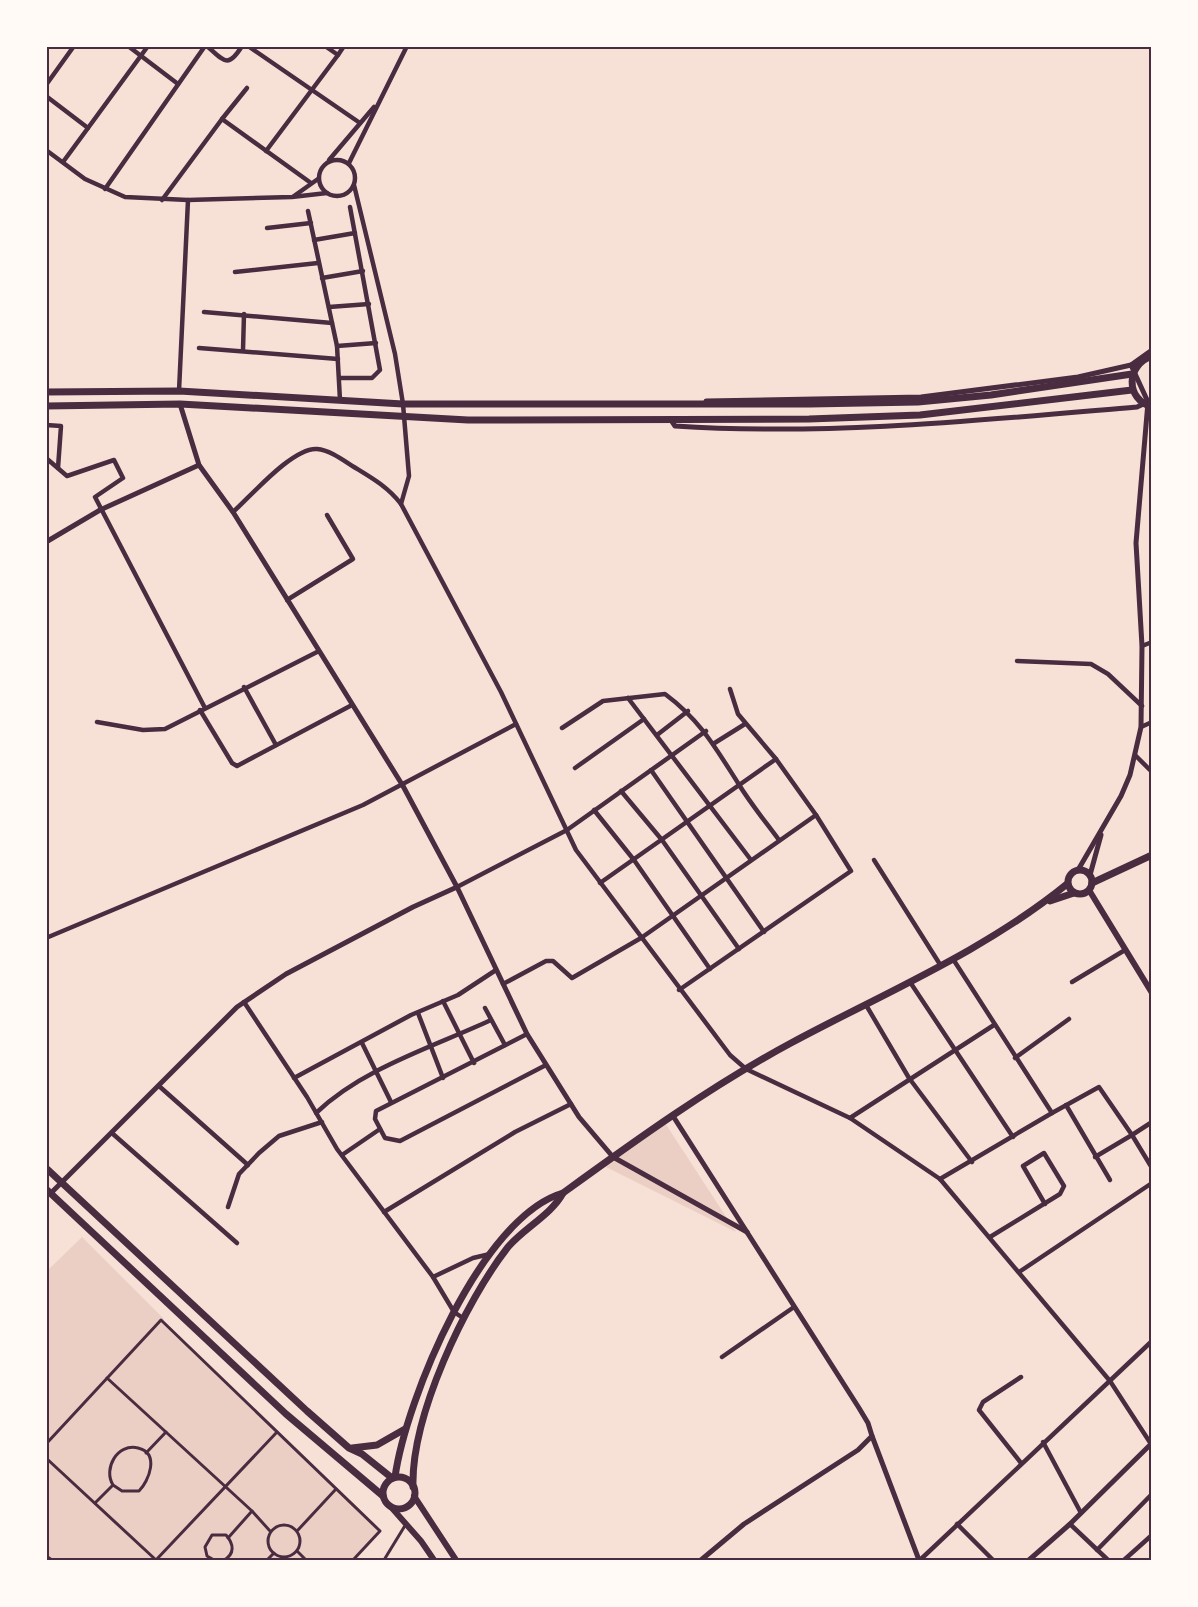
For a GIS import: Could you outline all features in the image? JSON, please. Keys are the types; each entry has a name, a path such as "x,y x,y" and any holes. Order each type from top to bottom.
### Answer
{"main road":[{"path":"1150,403 1141,402 1132,390 1132,374 1141,361 1152,357"},
{"path":"46,392 179,391 404,404 671,405 918,402 991,395 1132,374"},
{"path":"46,406 180,404 479,420 672,420 920,416 1132,390"},
{"path":"1044,903 1074,893 1082,894 1090,883 1152,855"},
{"path":"383,1496 384,1487 393,1478 405,1429 422,1381 454,1312 502,1238 553,1196 563,1193 674,1116 746,1069 941,966 1044,903 1067,884 1071,873 1078,870 1085,870 1125,950 1152,993"},
{"path":"1067,884 1074,893"},
{"path":"46,1168 349,1448 362,1454 393,1478 404,1478 413,1487"},
{"path":"49,1191 286,1414 383,1496 434,1560"},
{"path":"456,1560 414,1496 413,1487 420,1434 463,1318 506,1250 519,1234 558,1202 563,1193"},
{"path":"349,1448 377,1445 405,1429"},
{"path":"391,1507 404,1508 410,1504 414,1496"}],"street":[{"path":"46,85 74,46"},
{"path":"128,46 178,84"},
{"path":"63,162 148,46"},
{"path":"105,189 206,46 224,61 229,61 234,59 242,46"},
{"path":"248,46 360,123"},
{"path":"325,46 338,55"},
{"path":"266,151 344,46"},
{"path":"349,163 406,47"},
{"path":"162,200 247,88"},
{"path":"46,96 88,128"},
{"path":"292,197 318,179 322,168 379,101"},
{"path":"222,119 311,183"},
{"path":"46,150 105,189 125,197 188,200 292,197 327,193 342,196 354,185"},
{"path":"327,163 340,159 349,163 356,173 354,185 395,354 404,404 409,476 401,504"},
{"path":"318,179 327,193"},
{"path":"179,391 188,200"},
{"path":"340,378 372,378 380,370 350,207"},
{"path":"308,211 337,346 340,400"},
{"path":"267,228 311,223"},
{"path":"314,240 355,233"},
{"path":"235,272 318,263"},
{"path":"322,278 363,271"},
{"path":"328,307 369,304"},
{"path":"204,312 332,323"},
{"path":"243,350 244,314"},
{"path":"337,346 375,343"},
{"path":"199,348 338,359"},
{"path":"671,405 674,401 921,397 1078,377 1131,365 1139,357 1152,350"},
{"path":"1139,357 1152,363"},
{"path":"1078,870 1121,796 1136,756 1141,727 1142,646 1136,543 1150,403 1131,365"},
{"path":"672,420 675,426 808,428 952,422 1137,407 1150,403"},
{"path":"180,404 199,465 233,512 403,786 457,887 527,1034 588,1130 613,1158 747,1232"},
{"path":"46,425 61,426 58,468"},
{"path":"233,512 296,455 310,449 320,449 335,455 380,483 401,504 516,724 576,850 729,1055 746,1069 850,1118 940,1179 1110,1381 1151,1443 1070,1524 1029,1560"},
{"path":"46,458 67,476 114,460 123,478 95,496 100,510 232,763 237,766 352,705"},
{"path":"46,542 100,510 199,465"},
{"path":"287,600 353,559 327,515"},
{"path":"1142,646 1152,642"},
{"path":"97,722 155,731 165,729 319,651"},
{"path":"1017,661 1091,664 1108,674 1142,706"},
{"path":"244,687 276,745"},
{"path":"679,990 851,871 816,815 776,759 738,714 730,689"},
{"path":"562,728 603,701 665,694 688,711 706,732 739,786 779,840"},
{"path":"628,698 712,805 751,860"},
{"path":"657,735 688,711"},
{"path":"575,768 644,719"},
{"path":"1141,727 1152,722"},
{"path":"46,938 304,831 403,786 516,724"},
{"path":"713,744 745,724"},
{"path":"49,1191 62,1182 113,1134 195,1046 244,1002 286,974 393,917 567,830 706,732"},
{"path":"1136,756 1152,772"},
{"path":"600,883 776,759"},
{"path":"651,770 764,932"},
{"path":"621,791 662,840 740,949"},
{"path":"594,810 634,860 710,969"},
{"path":"503,984 546,961 553,961 572,978 640,938 816,815"},
{"path":"1090,883 1101,834"},
{"path":"874,860 941,966"},
{"path":"1072,982 1125,950"},
{"path":"952,959 1052,1113"},
{"path":"294,1078 443,1001 496,970"},
{"path":"910,982 953,1050 1013,1137"},
{"path":"443,1001 474,1063"},
{"path":"244,1002 342,1155 433,1277 454,1312 463,1318"},
{"path":"866,1005 909,1078 972,1162"},
{"path":"485,1008 505,1045"},
{"path":"418,1013 443,1078"},
{"path":"1015,1058 1069,1019"},
{"path":"316,1113 339,1092 430,1044 491,1020"},
{"path":"850,1118 994,1025"},
{"path":"527,1034 376,1111 375,1119 385,1138 400,1141 546,1065"},
{"path":"362,1042 391,1102"},
{"path":"159,1086 248,1165"},
{"path":"940,1179 1099,1087 1152,1168"},
{"path":"384,1212 515,1132 571,1104"},
{"path":"1066,1105 1110,1180"},
{"path":"674,1116 868,1423 920,1560 1152,1341"},
{"path":"228,1207 239,1174 279,1136 322,1122"},
{"path":"1095,1157 1152,1122"},
{"path":"342,1155 380,1129"},
{"path":"113,1134 237,1243"},
{"path":"990,1238 1045,1204 1060,1194 1064,1186 1044,1153 1023,1166 1045,1204"},
{"path":"1019,1272 1152,1183"},
{"path":"433,1277 473,1258 490,1254"},
{"path":"722,1357 794,1307"},
{"path":"46,1444 161,1320 380,1531 353,1560"},
{"path":"1021,1377 983,1402 979,1410 1021,1463"},
{"path":"107,1378 252,1511 270,1531"},
{"path":"146,1453 165,1432"},
{"path":"46,1458 156,1560 277,1432"},
{"path":"700,1560 744,1524 858,1450 872,1436"},
{"path":"1043,1442 1081,1513"},
{"path":"138,1448 146,1453 151,1462 151,1473 139,1491 122,1491 113,1485 108,1477 108,1468 120,1452 138,1448"},
{"path":"95,1503 113,1485"},
{"path":"298,1530 336,1489"},
{"path":"1097,1550 1152,1494"},
{"path":"228,1538 252,1511"},
{"path":"285,1524 298,1530 301,1544 298,1552 285,1557 274,1553 268,1543 270,1531 278,1525 285,1524"},
{"path":"384,1560 406,1524"},
{"path":"957,1524 993,1560"},
{"path":"1070,1524 1108,1560"},
{"path":"211,1560 205,1552 208,1540 212,1535 219,1534 228,1538 233,1549 230,1557 224,1560"},
{"path":"1124,1560 1152,1535"},
{"path":"298,1552 306,1560"},
{"path":"267,1560 274,1553"},
{"path":"46,1556 51,1560"}],"shaded area":[{"path":"665,1123 736,1232 602,1165"},
{"path":"82,1237 164,1319 162,1321 380,1531 353,1560 47,1560 47,1271"}]}
